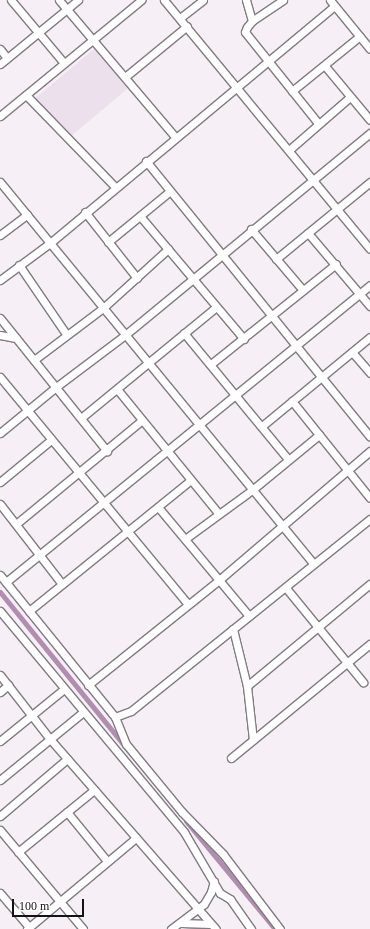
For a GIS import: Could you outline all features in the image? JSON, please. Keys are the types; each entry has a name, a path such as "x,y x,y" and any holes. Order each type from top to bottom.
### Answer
{"street":[{"path":"11,0 64,64"},
{"path":"59,0 175,137"},
{"path":"0,64 78,0"},
{"path":"0,116 141,0"},
{"path":"164,0 370,249"},
{"path":"180,18 203,0"},
{"path":"246,0 252,21"},
{"path":"283,0 252,21 245,32 318,123"},
{"path":"0,280 50,243 146,161 237,87 332,3 370,49"},
{"path":"125,77 187,26"},
{"path":"292,91 325,66 360,36"},
{"path":"0,49 7,58"},
{"path":"325,66 370,120"},
{"path":"26,95 115,187"},
{"path":"289,150 318,123 350,97"},
{"path":"0,433 56,387 125,335 251,229 370,133"},
{"path":"146,161 370,437"},
{"path":"0,182 280,526 314,564"},
{"path":"276,259 370,182"},
{"path":"108,242 170,191"},
{"path":"85,212 137,278"},
{"path":"0,234 27,215"},
{"path":"140,216 244,339"},
{"path":"251,229 303,290"},
{"path":"308,233 336,264 370,306"},
{"path":"34,360 66,334 103,308 168,249"},
{"path":"211,364 336,264"},
{"path":"19,265 66,334"},
{"path":"6,582 236,396 370,285"},
{"path":"81,418 149,365 184,333 216,307"},
{"path":"0,318 107,451"},
{"path":"184,333 288,459"},
{"path":"0,335 16,338"},
{"path":"262,426 370,337"},
{"path":"352,352 370,374"},
{"path":"1,381 188,604"},
{"path":"117,389 218,513"},
{"path":"292,401 370,498"},
{"path":"16,524 80,474 142,420"},
{"path":"184,539 218,513 252,490 319,435"},
{"path":"0,482 51,440"},
{"path":"88,685 219,580 280,526 370,451"},
{"path":"29,611 192,480"},
{"path":"0,504 62,584"},
{"path":"158,507 249,616"},
{"path":"115,717 131,711 370,519"},
{"path":"0,575 115,717 126,744 182,812 222,854 280,929"},
{"path":"247,686 370,584"},
{"path":"286,588 363,682"},
{"path":"0,611 184,832 220,893 230,899 251,929"},
{"path":"233,630 247,686 253,740"},
{"path":"231,758 370,644"},
{"path":"0,675 50,739 213,926"},
{"path":"0,692 8,685"},
{"path":"0,741 64,689"},
{"path":"0,779 83,712"},
{"path":"0,816 68,758"},
{"path":"18,852 94,790"},
{"path":"67,812 107,862"},
{"path":"0,830 83,929"},
{"path":"0,893 28,928 136,838"},
{"path":"171,929 198,909 209,896 214,881"},
{"path":"243,929 245,921"},
{"path":"181,923 213,926"}],"shaded area":[{"path":"94,49 127,89 68,138 35,98"}],"waterway":[{"path":"0,592 124,745"},
{"path":"186,821 275,929"}]}
